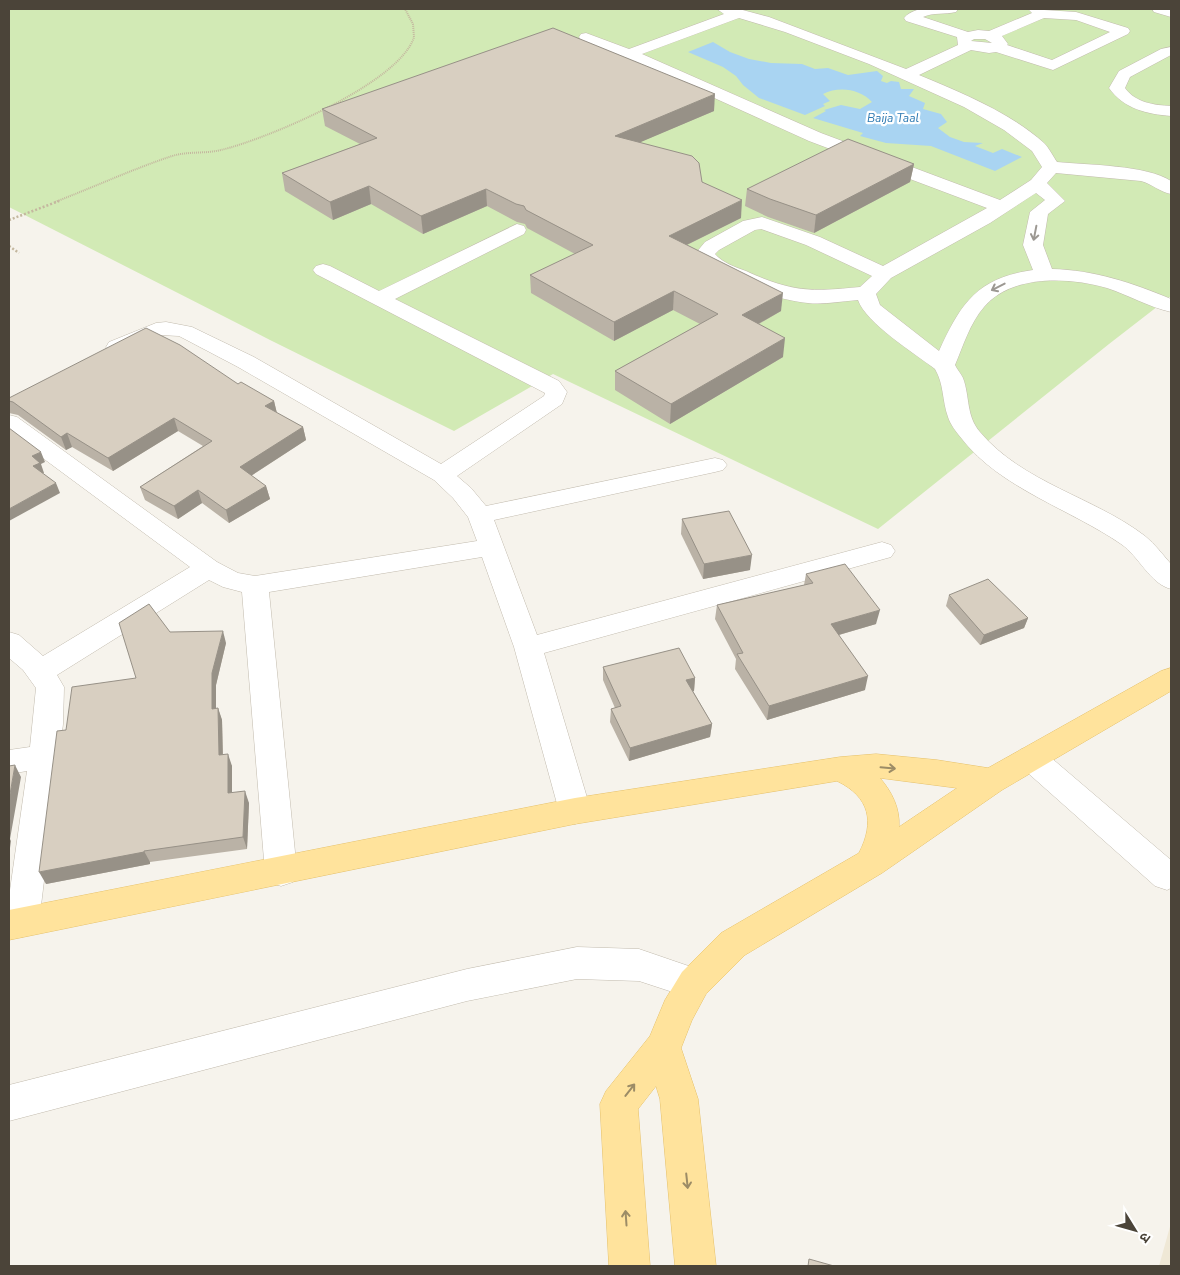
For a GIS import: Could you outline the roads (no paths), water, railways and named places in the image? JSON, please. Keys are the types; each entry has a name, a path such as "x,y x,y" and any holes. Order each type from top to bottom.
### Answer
{"main road":[{"path":"629,1266 619,1104 663,1048 678,1012 694,984 734,944 871,863 990,781 1171,678"},
{"path":"16,924 281,872 575,811 840,769 876,766 937,772 990,781"},
{"path":"840,769 856,776 873,790 885,817 879,848 871,863"},
{"path":"663,1048 679,1099 696,1266"}],"street":[{"path":"951,9 929,9 911,18 969,41 993,42 1052,65 1123,31 1067,11 1053,16 1039,11 993,42"},
{"path":"1158,9 1171,12"},
{"path":"629,54 732,10 800,33 908,74 991,116 1032,141 1044,151 1050,160 1051,167 1037,184 983,219 884,274 866,292 811,297 789,294 762,286 718,266 708,260 705,254 712,246 750,225 762,223 821,245 884,274"},
{"path":"586,37 629,54 815,137 1001,207"},
{"path":"908,74 969,41"},
{"path":"1171,52 1166,52 1124,74 1117,88 1120,94 1127,100 1139,105 1171,111"},
{"path":"1051,167 1126,174 1164,180"},
{"path":"1037,184 1056,201 1039,212 1032,245 1045,275"},
{"path":"378,298 516,230"},
{"path":"323,270 551,386 556,392 554,400 442,475"},
{"path":"944,365 969,313 983,296 1000,286 1020,279 1068,274 1092,278 1171,306"},
{"path":"866,292 871,307 882,318 944,365 952,378 959,417 970,435 985,451 1015,474 1109,524 1137,543 1171,580"},
{"path":"98,356 156,329 166,328 185,331 246,362 442,475 462,494 480,515 528,647 575,811"},
{"path":"9,422 208,568 232,581 256,585 492,547"},
{"path":"480,515 715,465"},
{"path":"528,647 882,551"},
{"path":"40,672 208,568"},
{"path":"256,585 281,872"},
{"path":"9,642 33,663 50,687 44,756 16,924"},
{"path":"9,762 44,756"},
{"path":"1031,758 1168,876"},
{"path":"9,1103 467,985 577,963 639,965 694,984"}],"water":[{"name":"Baija Taal","path":"713,42 730,52 749,59 771,63 802,64 815,69 828,68 848,75 877,71 883,76 881,81 887,83 891,81 899,82 901,89 914,89 909,96 925,103 923,109 941,114 947,122 938,128 950,137 964,142 983,143 975,146 993,153 1002,149 1022,157 995,171 931,146 886,143 860,136 863,133 813,118 826,111 824,110 841,105 860,109 872,102 862,94 849,90 836,90 823,94 830,101 823,104 825,106 805,115 759,98 743,85 736,76 723,67 688,52"}]}
